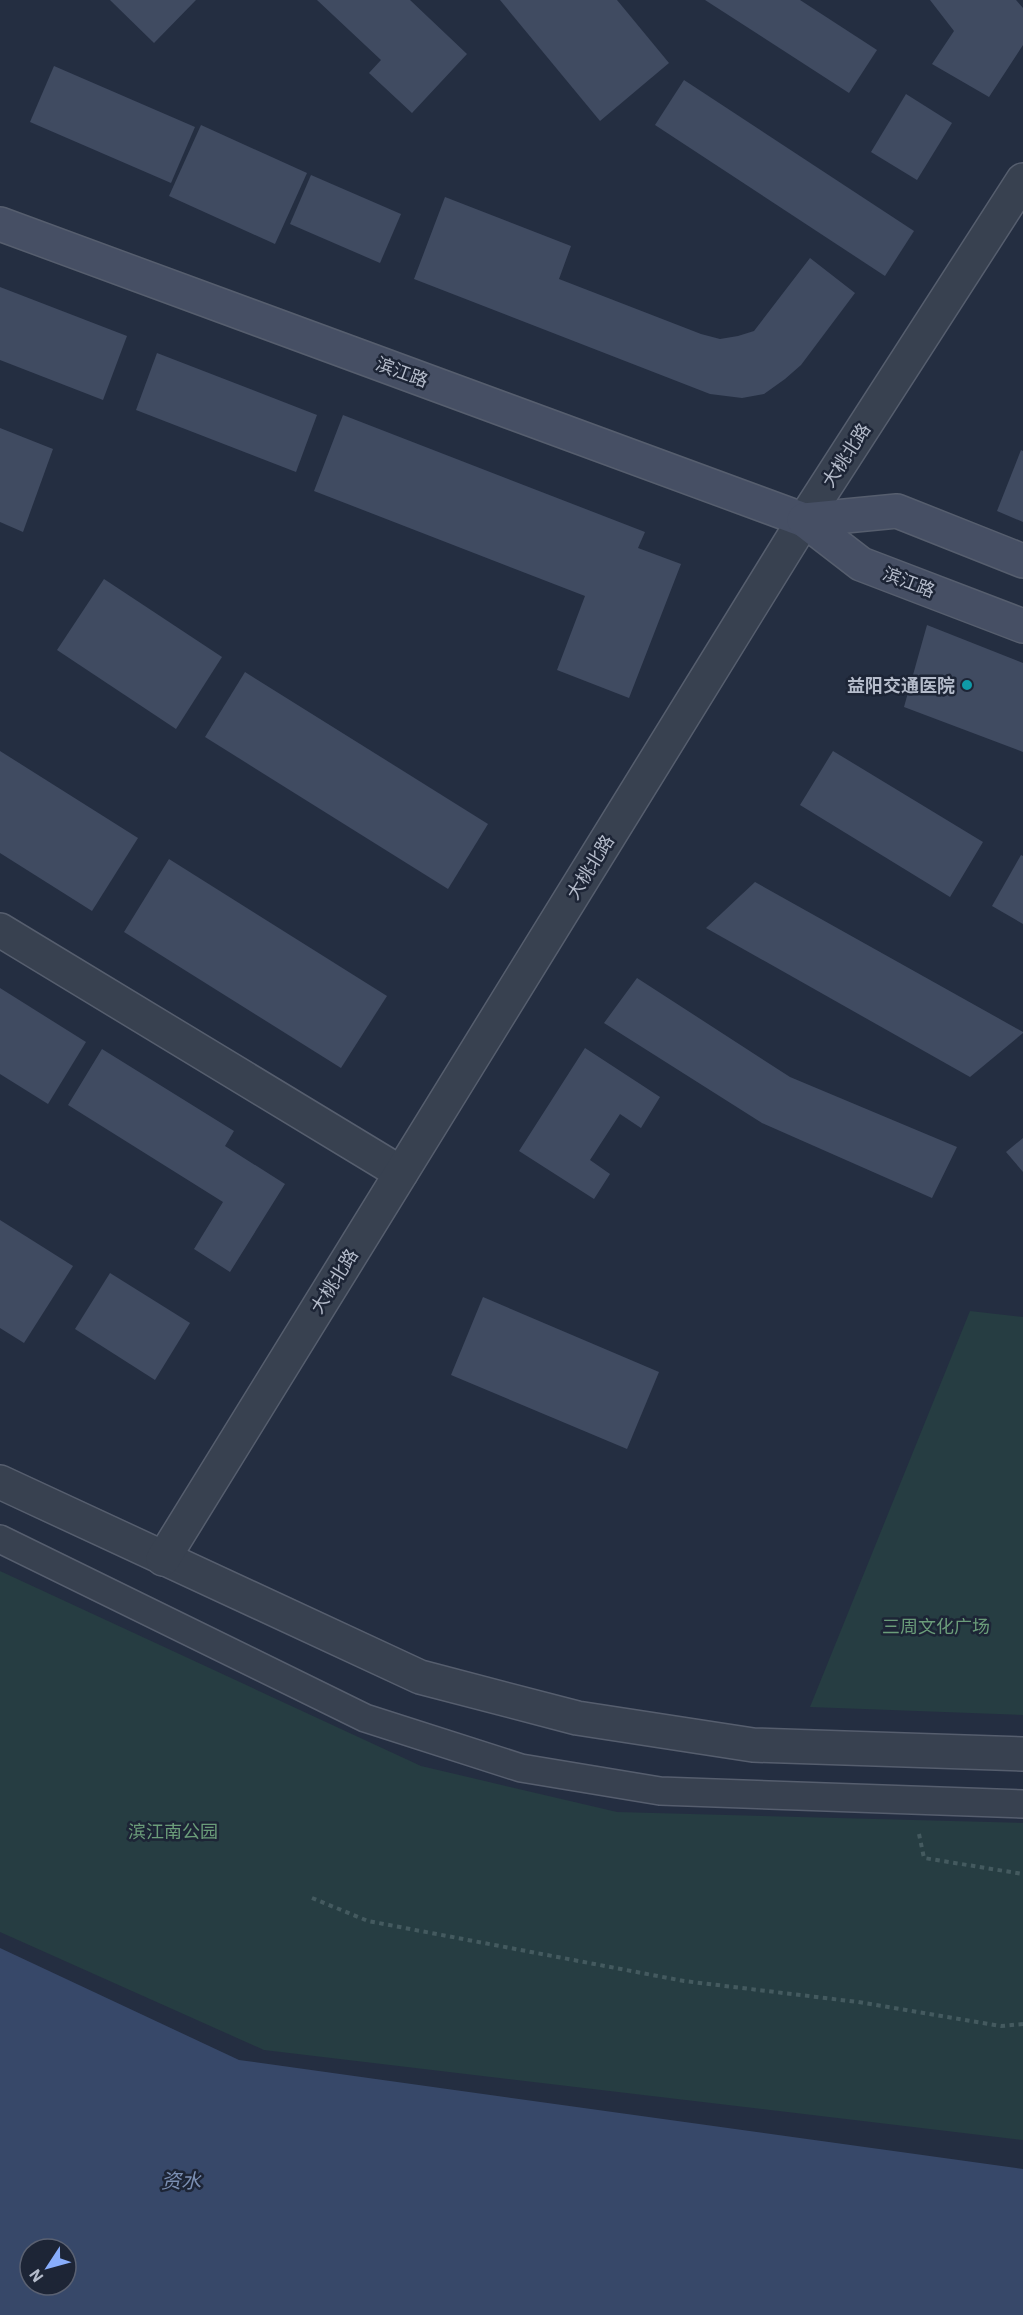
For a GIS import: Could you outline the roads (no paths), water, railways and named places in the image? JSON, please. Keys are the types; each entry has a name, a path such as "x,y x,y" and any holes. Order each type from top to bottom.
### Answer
{"main road":[{"name":"滨江路","path":"0,224 804,520 861,564 1023,626"},
{"name":"滨江路","path":"804,520 897,512 1023,561"}],"street":[{"name":"大桃北路","path":"163,1559 804,520 1023,180"},
{"path":"0,930 401,1173"},
{"path":"0,1482 420,1677 577,1718 753,1745 1023,1754"},
{"path":"0,1539 365,1718 521,1768 660,1791 1023,1804"}],"water":[{"name":"资水","path":"0,1948 239,2060 1023,2169 1023,2315 0,2315"}],"place":[{"name":"益阳交通医院","path":"967,685"}],"park label":[{"name":"三周文化广场","path":"936,1626"},
{"name":"滨江南公园","path":"173,1831"}]}
